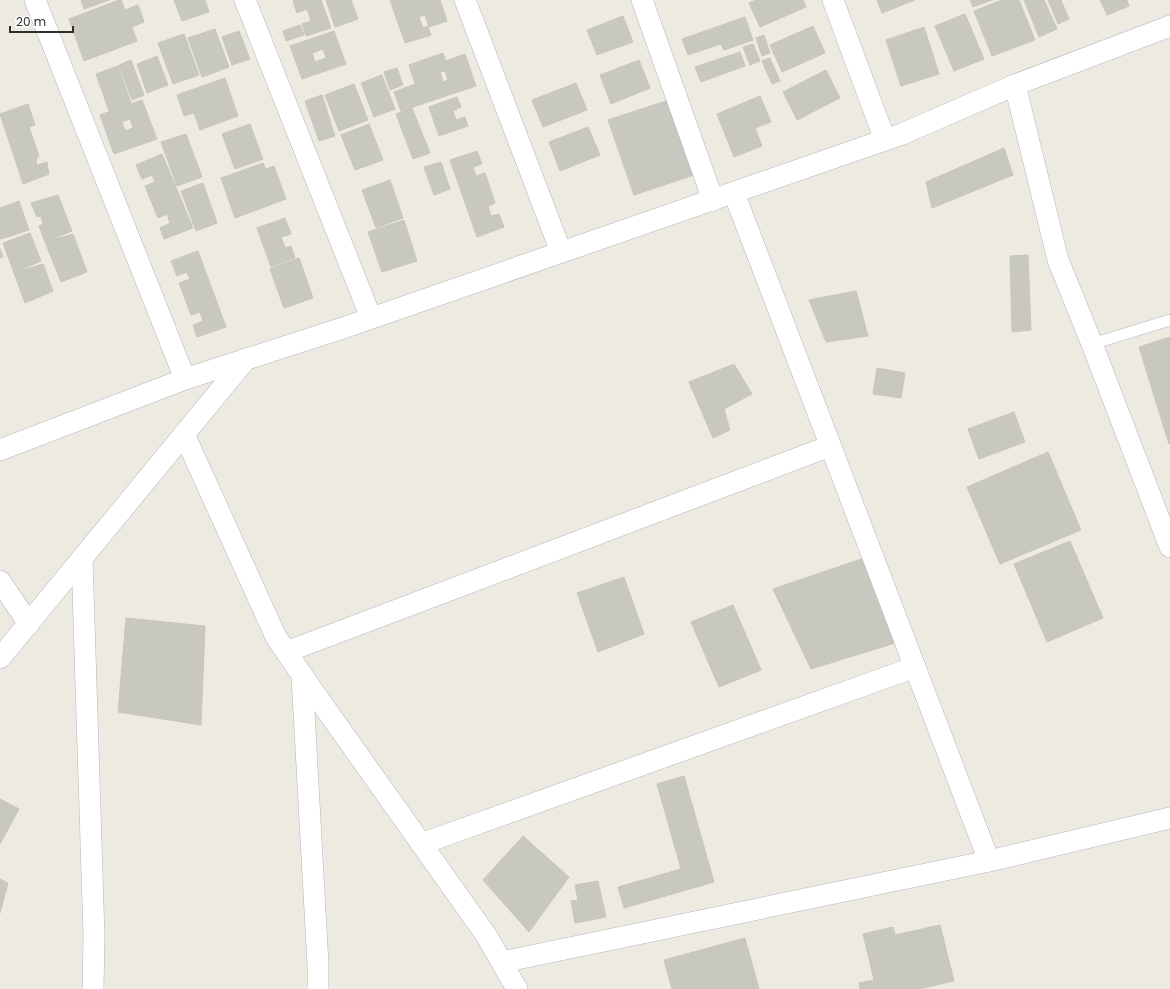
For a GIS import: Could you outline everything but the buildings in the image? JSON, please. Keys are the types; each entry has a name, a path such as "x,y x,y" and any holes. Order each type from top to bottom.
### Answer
{"street":[{"path":"35,0 185,379"},
{"path":"245,0 371,318"},
{"path":"465,0 561,252"},
{"path":"642,0 712,200"},
{"path":"832,0 885,140"},
{"path":"0,450 185,379 371,318 902,134 1015,85 1170,26"},
{"path":"1015,85 1058,260 1170,547"},
{"path":"734,192 989,861"},
{"path":"0,658 246,359"},
{"path":"184,434 276,637 302,676 486,935 517,989"},
{"path":"286,652 830,446"},
{"path":"82,558 94,936 93,989"},
{"path":"0,581 29,624"},
{"path":"421,844 915,667"},
{"path":"302,676 318,964 318,989"},
{"path":"502,962 989,861 1170,818"}],"lane":[{"path":"1092,344 1170,320"}]}
